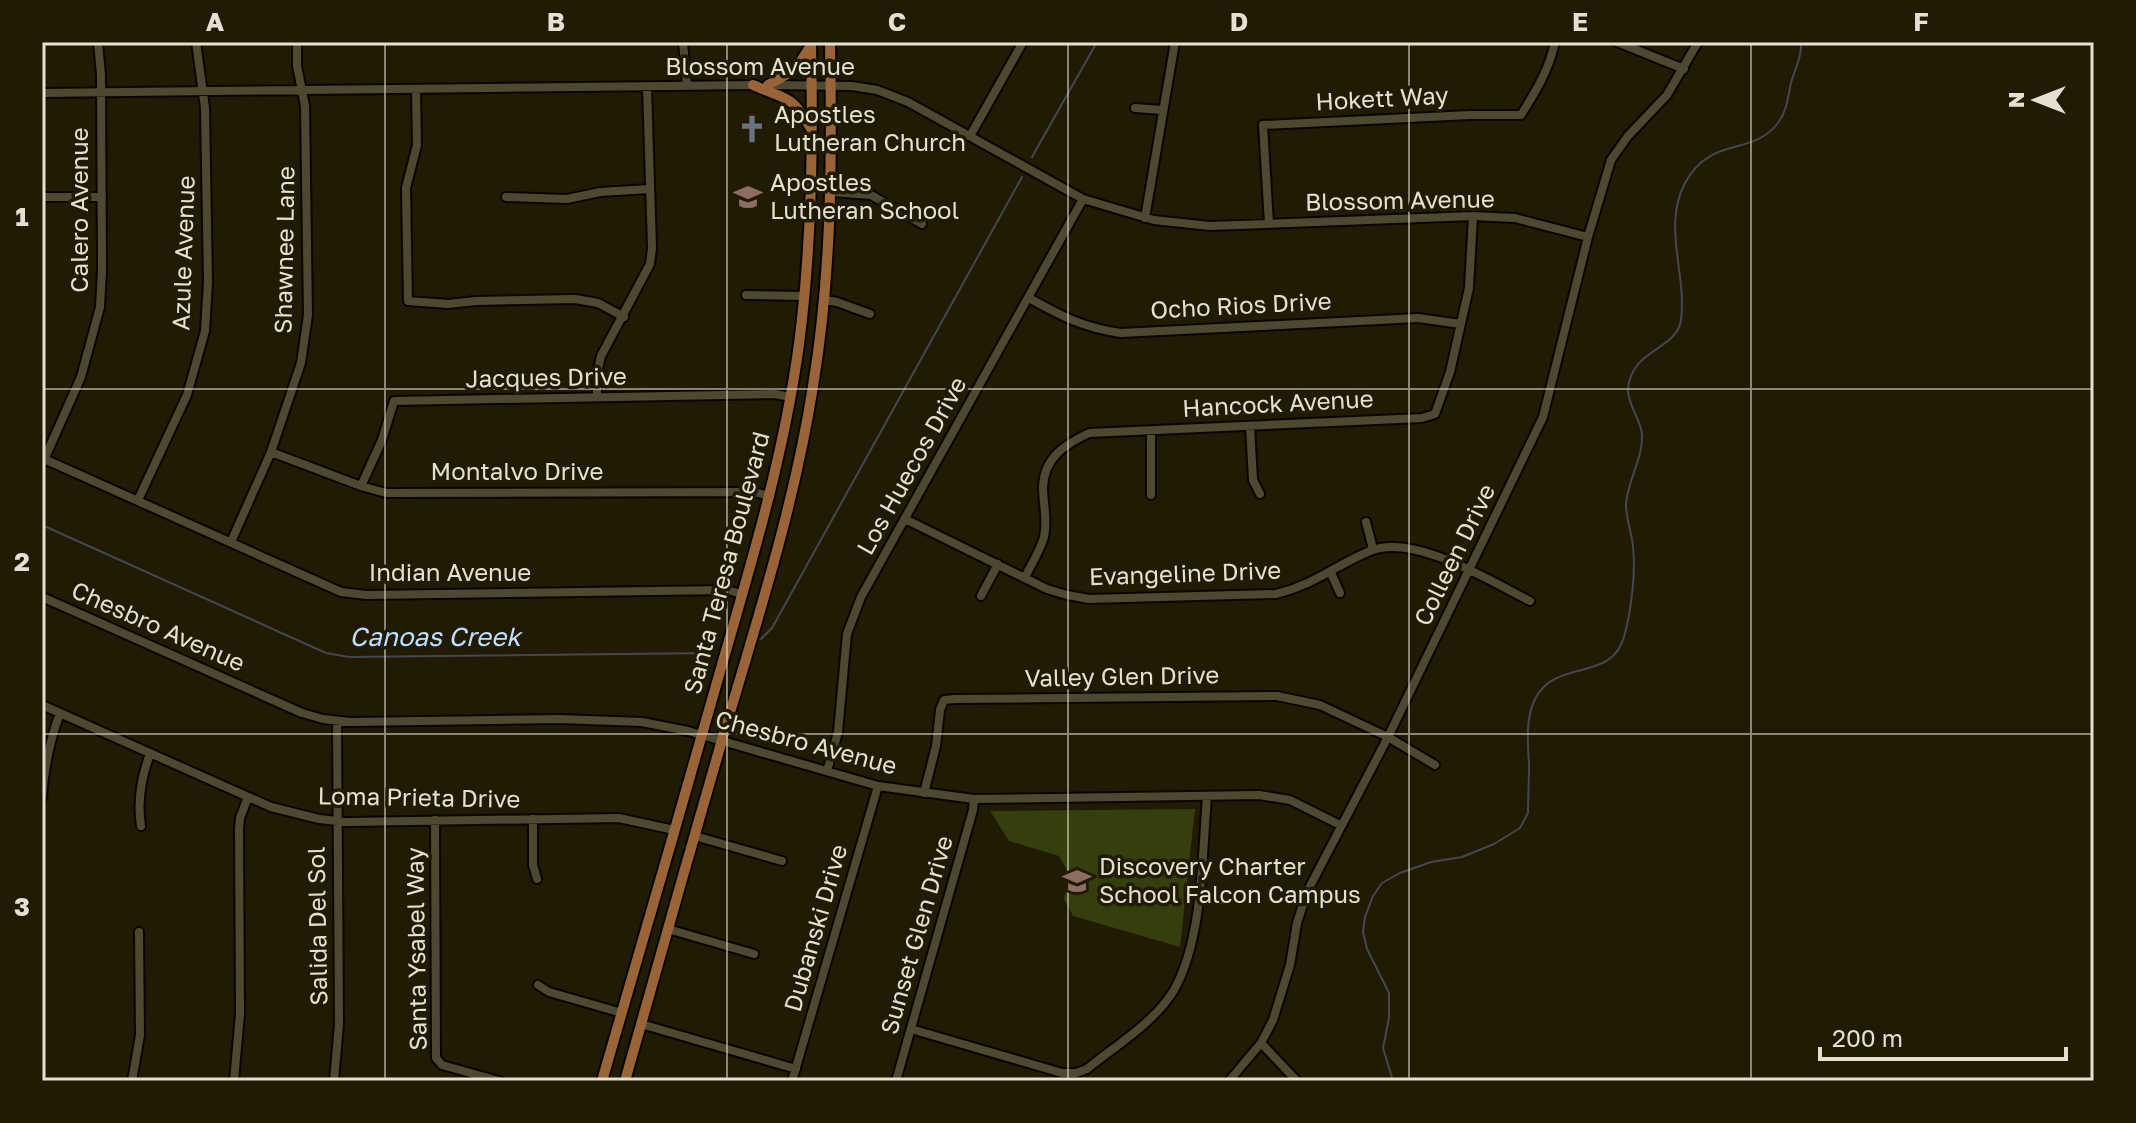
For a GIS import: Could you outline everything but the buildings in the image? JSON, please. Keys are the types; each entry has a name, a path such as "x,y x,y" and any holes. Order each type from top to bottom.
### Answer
{"main road":[{"name":"Santa Teresa Boulevard","path":"625,1081 793,488 813,387 825,300 832,192 830,42"},
{"name":"Santa Teresa Boulevard","path":"602,1081 770,496 790,397 804,296 810,220 811,43"},
{"path":"768,85 796,69 811,43"},
{"path":"753,85 796,104 812,131"}],"street":[{"name":"Calero Avenue","path":"43,460 81,377 100,307 102,197 98,42"},
{"name":"Azule Avenue","path":"138,500 187,395 205,331 208,282 205,108 196,42"},
{"name":"Shawnee Lane","path":"231,542 271,452 301,363 308,315 305,106 297,42"},
{"path":"683,42 687,86"},
{"path":"970,136 1023,42"},
{"path":"1145,218 1175,42"},
{"name":"Hokett Way","path":"1269,224 1263,125 1521,115 1539,87 1555,42"},
{"path":"1617,42 1684,69"},
{"name":"Colleen Drive","path":"1229,1081 1261,1043 1273,1020 1307,892 1388,737 1543,417 1588,237 1611,160 1628,136 1667,95 1698,42"},
{"name":"Blossom Avenue","path":"42,93 753,85 877,90 908,102 1083,199 1145,218 1210,226 1473,216 1515,218 1588,237"},
{"path":"597,396 601,356 650,264 647,87"},
{"path":"416,90 417,145 406,188 408,301 448,304 575,299 598,303 624,317"},
{"path":"1135,108 1162,110"},
{"path":"506,197 567,199 600,192 649,189"},
{"path":"832,192 871,195 922,224"},
{"path":"42,197 102,197"},
{"name":"Los Huecos Drive","path":"827,771 838,732 847,634 861,597 1083,199"},
{"name":"Hancock Avenue","path":"1025,577 1044,538 1043,484 1050,460 1065,445 1089,433 1429,417 1439,408 1461,324 1472,261 1473,216"},
{"path":"746,295 804,296"},
{"name":"Ocho Rios Drive","path":"1029,298 1092,329 1121,333 1418,318 1461,324"},
{"path":"825,300 837,301 870,314"},
{"name":"Jacques Drive","path":"361,486 382,440 394,401 775,394 790,397"},
{"path":"1250,426 1253,480 1260,494"},
{"path":"1151,431 1151,495"},
{"name":"Montalvo Drive","path":"271,452 386,493 754,492 770,496"},
{"name":"Indian Avenue","path":"43,460 341,592 366,595 727,590 742,594"},
{"name":"Evangeline Drive","path":"905,519 1047,589 1089,599 1254,596 1296,589 1373,549"},
{"path":"1366,522 1373,549 1411,549 1440,556 1530,601"},
{"path":"981,596 998,564"},
{"path":"1331,573 1340,593"},
{"name":"Chesbro Avenue","path":"42,597 302,713 337,721 629,721 702,735 878,786 924,793 974,799 1259,795 1290,800 1340,825"},
{"name":"Valley Glen Drive","path":"924,793 944,700 1277,696 1320,705 1388,737"},
{"name":"Loma Prieta Drive","path":"42,705 292,814 337,821 619,818 674,830"},
{"path":"42,797 43,778 60,713"},
{"name":"Salida Del Sol","path":"334,1081 339,1024 337,721"},
{"path":"1388,737 1435,765"},
{"path":"141,826 138,809 150,754"},
{"name":"Dubanski Drive","path":"792,1081 878,786"},
{"path":"234,1081 240,1014 239,829 248,797"},
{"path":"911,1029 1062,1073 1087,1069 1149,1018 1173,992 1187,962 1195,928 1207,797"},
{"name":"Sunset Glen Drive","path":"896,1081 974,799"},
{"path":"533,819 533,865 537,879"},
{"name":"Santa Ysabel Way","path":"435,820 436,1058 442,1065 499,1081"},
{"path":"695,836 782,861"},
{"path":"668,929 754,954"},
{"path":"132,1081 140,1035 139,932"},
{"path":"538,985 549,992 622,1013"},
{"path":"641,1024 796,1069"},
{"path":"1261,1043 1297,1081"}],"green space":[{"path":"1195,809 1180,947 1073,916 1064,899 1070,876 1059,856 1009,841 990,811"}],"waterway":[{"name":"Canoas Creek","path":"1032,157 1097,42"},
{"path":"1393,1081 1383,1048 1389,1018 1389,993 1367,949 1363,932 1373,896 1382,883 1400,873 1431,862 1462,857 1494,844 1520,828 1528,813 1528,731 1535,699 1544,686 1556,678 1595,666 1617,651 1627,627 1633,580 1634,557 1626,510 1627,496 1642,444 1641,429 1628,389 1637,366 1671,338 1681,320 1681,285 1675,233 1678,200 1695,168 1707,158 1756,140 1778,123 1787,103 1801,42"},
{"name":"Canoas Creek","path":"761,639 772,628 1022,177"},
{"name":"Canoas Creek","path":"42,525 326,653 349,657 712,653"}],"place":[{"name":"Apostles Lutheran Church","path":"752,129"},
{"name":"Apostles Lutheran School","path":"748,197"},
{"name":"Discovery Charter School Falcon Campus","path":"1077,881"}]}
